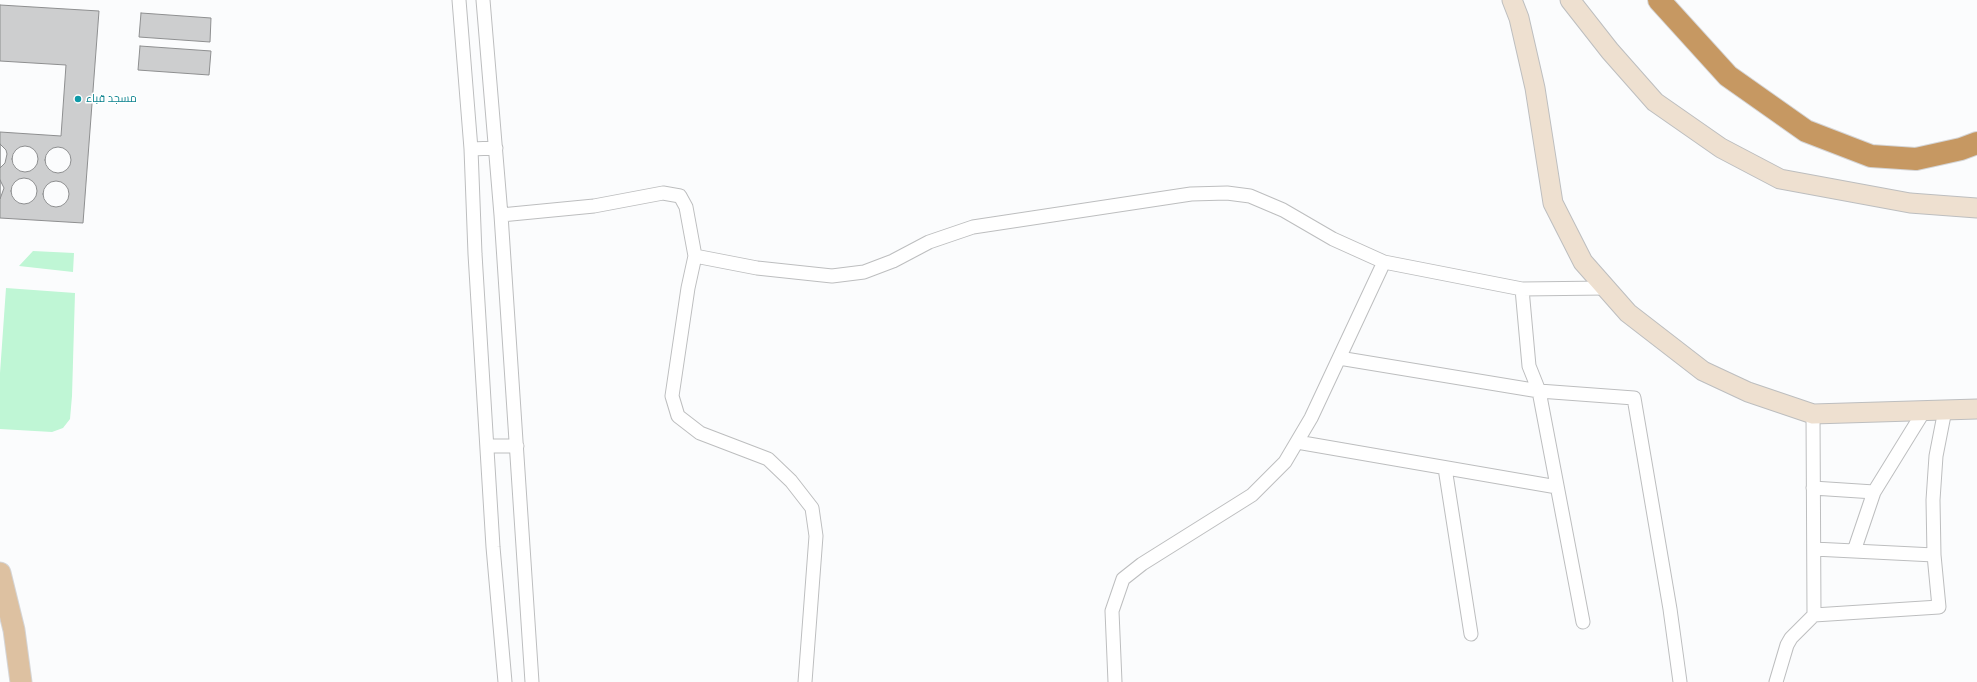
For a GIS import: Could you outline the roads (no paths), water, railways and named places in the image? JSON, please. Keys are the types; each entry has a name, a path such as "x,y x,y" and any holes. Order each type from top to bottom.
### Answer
{"highway":[{"path":"1659,0 1728,76 1806,131 1871,156 1878,157 1916,159 1961,149 1977,143"}],"main road":[{"path":"1512,0 1521,27 1535,88 1553,203 1583,262 1628,313 1703,371 1748,392 1813,414 1977,409"},
{"path":"1521,27 1526,0"},
{"path":"1570,0 1610,51 1655,102 1721,148 1780,179 1910,203 1977,208"},
{"path":"0,573 14,630 21,682"}],"street":[{"path":"459,0 471,149 476,262 505,682"},
{"path":"483,0 502,215 532,682"},
{"path":"471,149 496,148"},
{"path":"502,215 594,206 635,197 663,193 680,196 686,207 695,256 688,288 672,396 678,416 700,433 768,459 791,481 812,508 816,536 805,682"},
{"path":"695,256 757,268 832,276 864,272 893,261 929,242 974,227 1191,194 1227,193 1250,196 1282,210 1333,239 1384,262 1522,289 1606,288"},
{"path":"1115,682 1112,612 1123,579 1142,564 1252,495 1285,462 1311,418 1384,262"},
{"path":"1522,289 1529,366 1539,391 1583,622"},
{"path":"1339,358 1539,391 1634,398 1670,609 1680,682"},
{"path":"1776,682 1787,645 1791,638 1814,615 1937,609 1940,606 1934,555 1933,500 1936,456 1945,410"},
{"path":"1854,551 1874,492 1924,411"},
{"path":"1813,414 1814,615"},
{"path":"1297,442 1557,488"},
{"path":"488,446 517,446"},
{"path":"1445,468 1471,634"},
{"path":"1813,488 1874,492"},
{"path":"1814,549 1934,555"}],"place":[{"name":"مسجد قباء","path":"78,99"}]}
